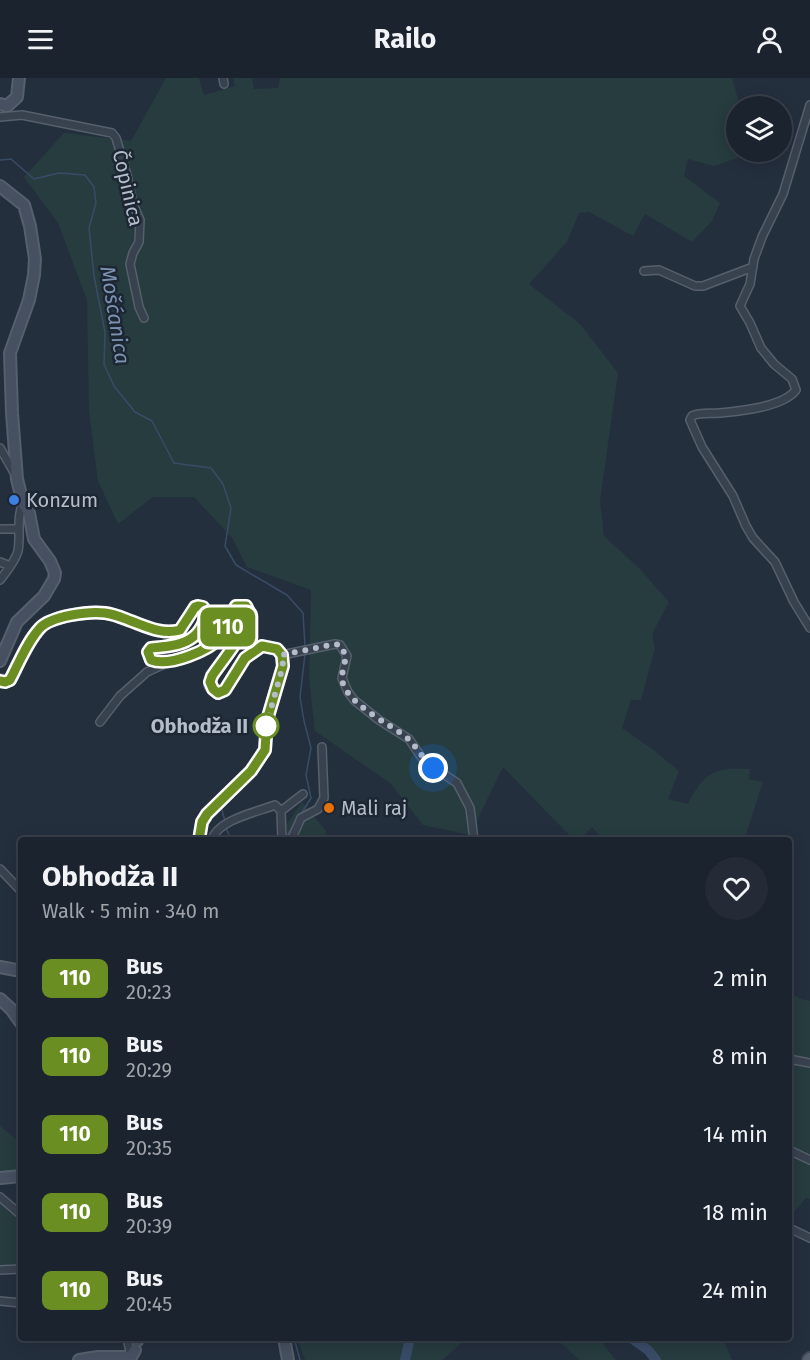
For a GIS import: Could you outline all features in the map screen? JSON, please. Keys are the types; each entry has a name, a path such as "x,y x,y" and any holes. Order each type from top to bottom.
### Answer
{"main road":[{"path":"0,104 7,106 17,97 19,78"},
{"path":"0,186 24,205 35,259 29,300 10,353 17,479 23,503 29,513 34,539 50,561 55,573 44,596 17,622 0,661"},
{"path":"0,681 10,680 33,636 45,623 53,619 95,612 107,613 167,632 180,630 195,607 203,607 206,613 205,619 191,638 179,646 151,648 148,652 151,660 170,662 197,653 214,644 227,628 234,609 240,605 246,606 250,614 244,629 212,676 210,682 213,689 218,693 225,690 245,658 262,646 273,647 282,655 283,666 267,720 265,750 251,771 207,814 202,822 200,837"},
{"path":"0,967 18,970"},
{"path":"0,999 18,1019"},
{"path":"0,1178 18,1176"},
{"path":"285,1341 288,1360"},
{"path":"80,1360 133,1347"}],"street":[{"path":"810,105 783,194 762,237 750,284 740,306 761,348 774,364 792,379 796,390 783,401 721,413 697,414 692,416 691,423 702,447 733,496 746,526 753,538 775,562 785,586 810,628"},
{"name":"Čopinica","path":"0,117 22,115 112,134 116,138 133,204 140,220 139,242 130,264 139,308 144,318"},
{"path":"644,271 659,270 695,286 703,286 753,267"},
{"path":"0,448 17,479"},
{"path":"0,580 18,551 19,515 23,503"},
{"path":"0,529 18,529"},
{"path":"0,562 10,566"},
{"path":"282,655 335,644 340,645 346,656 342,678 354,700 379,720 409,739 424,761 457,783 470,808 474,837"},
{"path":"100,722 120,696 147,672 170,662"},
{"path":"292,837 301,818 318,809 324,798 322,747"},
{"path":"281,811 303,794"},
{"path":"213,837 220,826 275,805 281,811 283,837"},
{"path":"0,870 18,888"},
{"path":"792,1060 810,1063"},
{"path":"792,1151 810,1160"},
{"path":"0,1197 18,1212"},
{"path":"792,1229 810,1238"},
{"path":"0,1270 18,1269"},
{"path":"0,1301 18,1303"}],"green space":[{"path":"166,78 199,78 204,95 235,86 233,78 252,78 254,89 278,88 280,78 732,78 737,96 726,96 726,162 714,166 688,159 684,176 720,203 712,221 692,242 645,214 633,236 589,212 579,213 567,242 529,284 580,324 618,373 600,501 604,536 640,569 669,602 652,634 655,648 641,700 631,700 622,728 679,771 668,799 688,804 700,784 712,774 728,769 750,769 749,779 763,782 745,837 600,837 592,827 583,837 571,837 503,767 470,835 423,825 390,783 315,731 309,679 311,590 247,567 233,539 194,497 153,497 118,524 98,481 89,410 87,300 58,223 24,177 64,133 131,141"},
{"path":"302,802 326,831 326,837 278,837"},
{"path":"792,994 810,1001 810,1199 806,1198 792,1215"},
{"path":"0,1126 18,1141 18,1170 0,1173"},
{"path":"0,1200 18,1215 18,1267 0,1270"},
{"path":"298,1341 468,1341 463,1342 442,1360 305,1360"},
{"path":"558,1341 600,1341 616,1360 580,1360"},
{"path":"641,1341 724,1341 732,1360 658,1360"}],"waterway":[{"name":"Mošćanica","path":"0,160 11,159 34,179 59,173 85,175 94,187 96,203 89,228 94,276 105,332 104,364 114,386 135,412 152,421 174,463 211,468 223,484 231,508 225,546 236,565 287,595 303,613 305,646"},
{"name":"Mošćanica","path":"301,814 311,798 306,775 311,748 300,697 305,654"},
{"path":"221,807 225,821"},
{"name":"Mošćanica","path":"286,837 295,823"},
{"path":"226,828 230,837"},
{"name":"Mošćanica","path":"295,1341 300,1360"},
{"path":"405,1360 409,1341"},
{"path":"635,1341 648,1350 656,1360"}],"bus line":[{"name":"110","path":"0,681 10,680 33,636 45,623 53,619 95,612 107,613 167,632 180,630 195,607 203,607 206,613 205,619 191,638 179,646 151,648 148,652 151,660 155,662 170,662 197,653 214,644 227,628 236,606 246,606 250,614 244,629 212,676 210,685 218,693 225,690 245,658 262,646 277,649 282,655 283,666 267,720 265,750 251,771 207,814 202,822 199,837"}],"place":[{"name":"Konzum","path":"14,500"},
{"name":"Obhodža II","path":"266,726"},
{"name":"Mali raj","path":"329,808"}],"route":[{"path":"266,726 283,666 282,655 335,644 340,645 346,656 342,678 354,700 379,720 409,739 424,761 433,768"}]}
